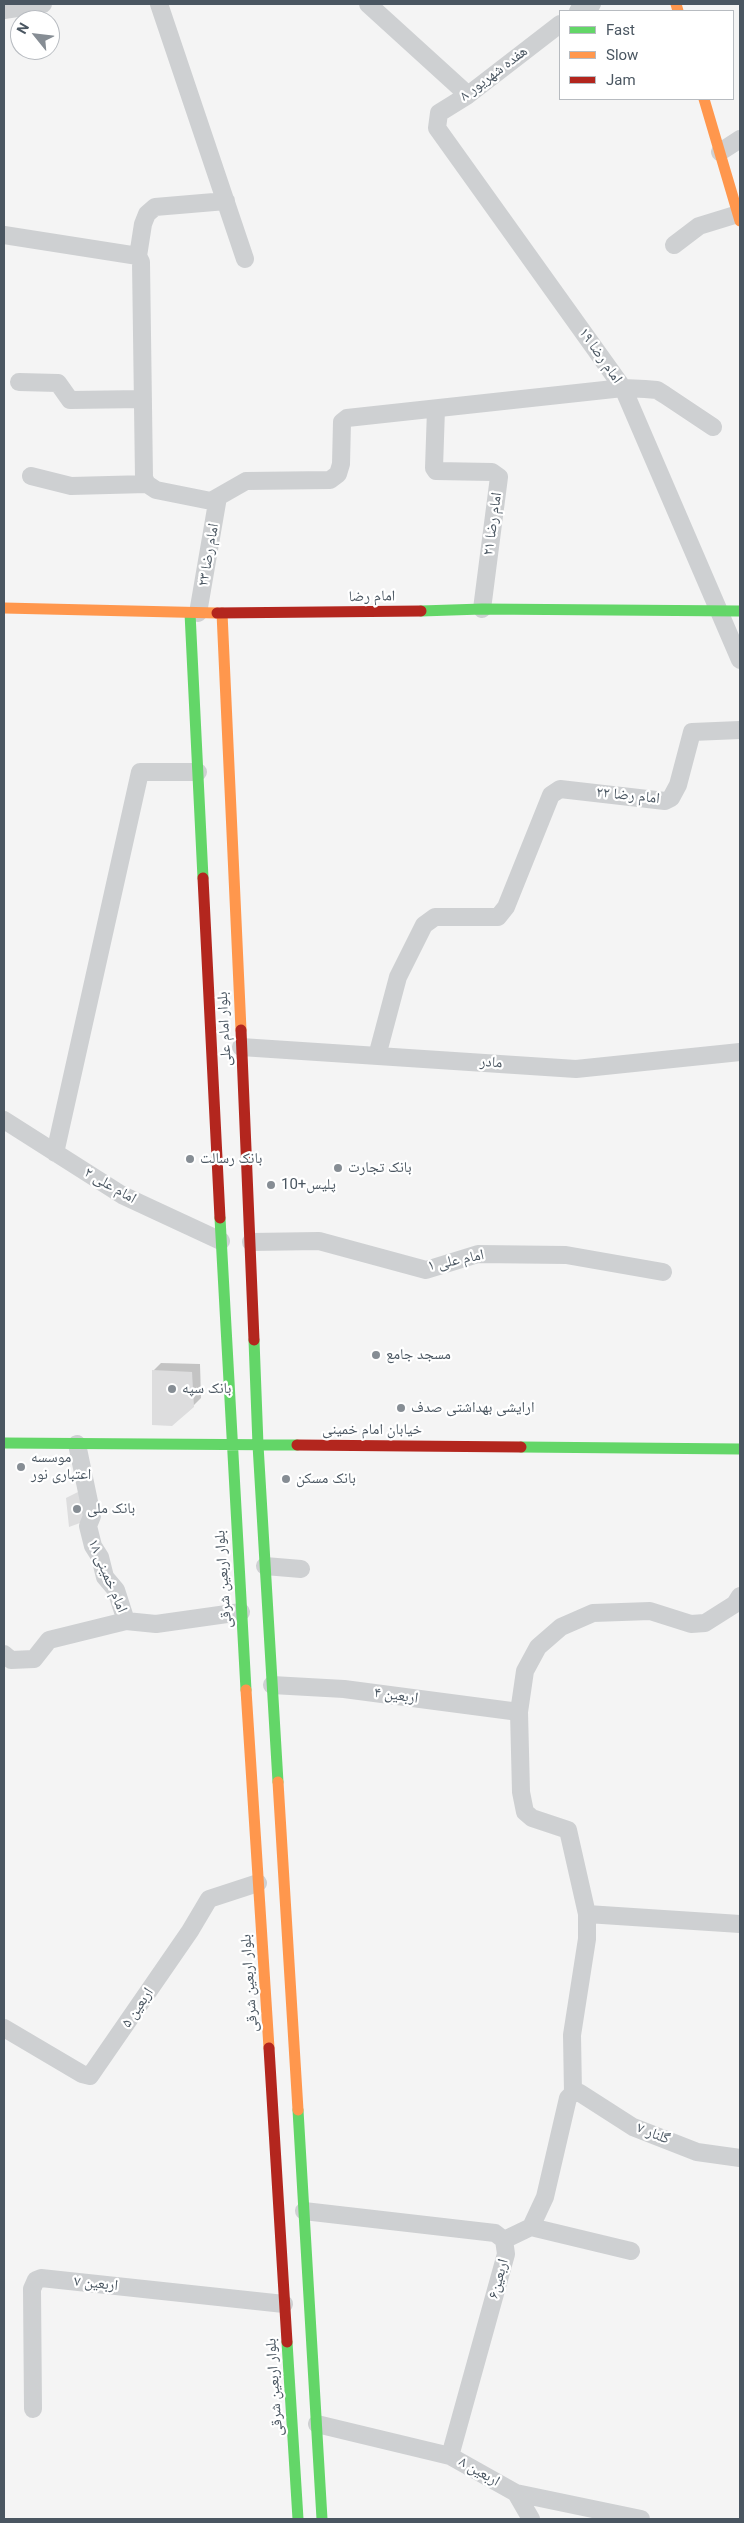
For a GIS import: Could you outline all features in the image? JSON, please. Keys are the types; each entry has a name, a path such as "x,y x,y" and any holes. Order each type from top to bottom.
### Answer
{"main road":[{"path":"704,100 739,218"},
{"name":"امام رضا","path":"4,608 194,613 367,613 482,609 740,611"},
{"name":"بلوار امام علی","path":"194,613 198,772 231,1444"},
{"name":"بلوار امام علی","path":"222,613 251,1242 258,1445"},
{"name":"خیابان امام خمینی","path":"4,1443 740,1449"},
{"name":"بلوار اربعین شرقی","path":"231,1444 298,2519"},
{"path":"258,1445 322,2519"}],"street":[{"path":"4,10 43,4"},
{"path":"159,4 245,259"},
{"path":"368,4 468,95"},
{"path":"580,10 592,4"},
{"name":"هفده شهریور ۸","path":"437,128 439,113 468,95 559,25"},
{"name":"امام رضا ۱۹","path":"437,128 623,388 717,610"},
{"path":"720,152 740,139"},
{"path":"226,201 155,207 147,214 143,224 138,256 142,268 144,478 147,484 156,490 203,501 212,501 246,480 330,480 338,474 341,464 342,422 347,418 623,388 657,390 713,427"},
{"path":"674,245 699,226 739,218"},
{"path":"4,235 138,256"},
{"path":"19,382 58,383 70,400 91,398 143,399"},
{"name":"امام رضا ۲۱","path":"436,409 434,468 436,472 492,472 499,478 482,609"},
{"path":"31,476 71,486 147,484"},
{"name":"امام رضا ۲۳","path":"194,613 218,497"},
{"path":"717,610 730,634 740,660"},
{"name":"امام رضا ۲۲","path":"377,1056 398,977 424,925 435,918 498,917 506,907 550,795 560,789 665,801 671,798 678,785 692,732 740,730"},
{"path":"55,1153 140,772 198,772"},
{"name":"مادر","path":"241,1047 576,1069 740,1052"},
{"name":"امام علی ۲","path":"4,1120 122,1195 221,1241"},
{"name":"امام علی ۱","path":"251,1242 319,1241 426,1270 478,1254 566,1255 663,1272"},
{"name":"امام خمینی ۱۸","path":"77,1444 92,1516 88,1526 93,1546 100,1557 105,1577 116,1590 126,1622 156,1624 241,1612"},
{"path":"265,1566 301,1569"},
{"path":"504,2240 531,2227 546,2197 568,2098 573,2093 572,2034 587,1939 587,1914 568,1830 532,1818 526,1812 521,1792 519,1712 525,1671 538,1647 562,1627 593,1613 618,1610 650,1611 691,1624 705,1623 735,1604 740,1596"},
{"path":"4,1654 11,1660 34,1658 49,1640 126,1622"},
{"name":"اربعین ۴","path":"272,1685 344,1689 519,1712"},
{"name":"اربعین ۵","path":"4,2028 82,2074 90,2076 179,1948 209,1899 258,1883"},
{"path":"587,1914 740,1924"},
{"name":"گلنار ۷","path":"573,2093 580,2093 633,2127 688,2149 740,2158"},
{"name":"اربعین۶","path":"304,2211 495,2233 504,2240 506,2254 450,2456"},
{"path":"531,2227 631,2252"},
{"name":"اربعین ۷","path":"33,2409 32,2288 36,2280 41,2278 284,2304"},
{"name":"اربعین ۸","path":"317,2424 450,2456 516,2493 641,2519"},
{"path":"516,2493 530,2519"}],"building":[{"name":"بانک سپه","path":"152,1370 192,1372 194,1407 172,1426 152,1425"},
{"name":"بانک ملی","path":"82,1490 88,1520 69,1527 66,1498"}],"traffic: fast":[{"path":"421,611 482,609 740,611"},
{"path":"190,613 203,878"},
{"path":"220,1218 246,1690"},
{"path":"254,1340 258,1445 278,1782"},
{"path":"4,1443 297,1445"},
{"path":"521,1447 740,1449"},
{"path":"298,2110 322,2519"},
{"path":"287,2342 298,2519"}],"traffic: slow":[{"path":"676,4 678,10"},
{"path":"704,100 740,221"},
{"path":"4,608 217,613"},
{"path":"222,613 241,1030"},
{"path":"246,1690 269,2048"},
{"path":"278,1782 298,2110"}],"traffic: jam":[{"path":"217,613 421,611"},
{"path":"203,878 220,1218"},
{"path":"241,1030 254,1340"},
{"path":"297,1445 521,1447"},
{"path":"269,2048 287,2342"}],"place":[{"name":"بانک رسالت","path":"190,1159"},
{"name":"بانک تجارت","path":"338,1168"},
{"name":"پلیس+10","path":"271,1185"},
{"name":"مسجد جامع","path":"376,1355"},
{"name":"بانک سپه","path":"172,1389"},
{"name":"ارایشی بهداشتی صدف","path":"401,1408"},
{"name":"موسسه اعتباری نور","path":"21,1467"},
{"name":"بانک مسکن","path":"286,1479"},
{"name":"بانک ملی","path":"77,1509"}]}
